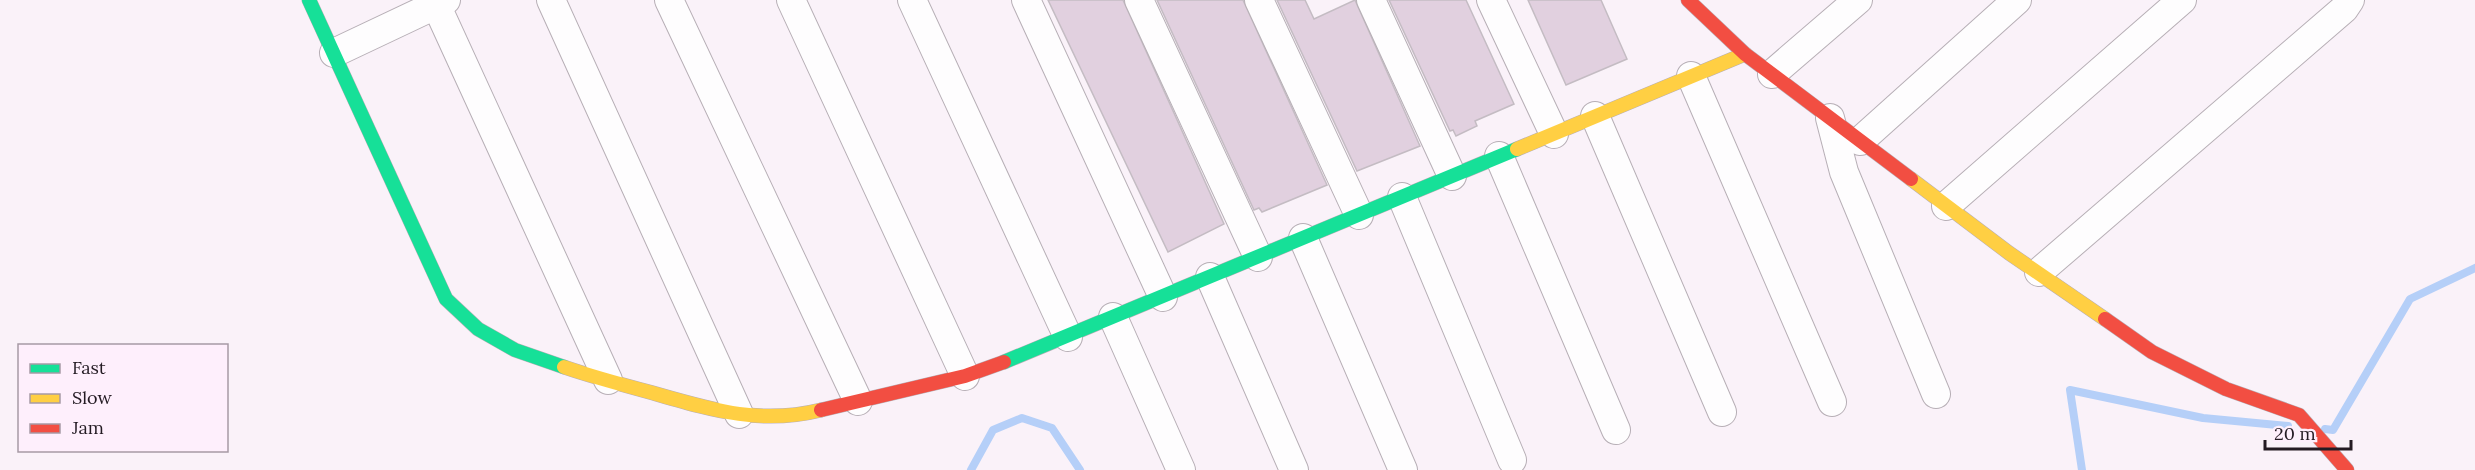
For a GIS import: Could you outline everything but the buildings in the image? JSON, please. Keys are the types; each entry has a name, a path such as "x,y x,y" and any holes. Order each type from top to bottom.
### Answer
{"street":[{"path":"309,0 446,299 478,329 515,350 608,380 723,412 756,416 800,415 965,376 1068,337 1745,54"},
{"path":"551,0 740,414"},
{"path":"669,0 858,401"},
{"path":"791,0 965,376"},
{"path":"912,0 1068,337"},
{"path":"1026,0 1163,297"},
{"path":"1139,0 1257,257"},
{"path":"1259,0 1359,214"},
{"path":"1371,0 1452,176"},
{"path":"1491,0 1554,134"},
{"path":"1772,74 1858,0"},
{"path":"1860,141 2018,0"},
{"path":"1946,206 2182,0"},
{"path":"2039,272 2335,17 2350,0"},
{"path":"1692,1 1745,54 2009,253 2152,352 2226,389 2299,415 2347,470"},
{"path":"334,52 439,2 608,380"},
{"path":"1691,76 1832,402"},
{"path":"1595,116 1722,412"},
{"path":"1830,118 1844,172 1936,394"},
{"path":"1499,156 1616,430"},
{"path":"1402,197 1512,459"},
{"path":"1303,238 1402,470"},
{"path":"1210,277 1294,470"},
{"path":"1113,317 1181,470"}],"waterway":[{"path":"2325,429 2333,430 2410,299 2475,268"},
{"path":"2082,470 2070,390 2203,418 2288,426"},
{"path":"971,470 993,430 1022,418 1052,428 1080,470"}],"traffic: fast":[{"path":"309,0 446,299 478,329 515,350 564,367"},
{"path":"1004,362 1517,149"}],"traffic: slow":[{"path":"1517,149 1745,54"},
{"path":"1911,179 2009,253 2105,319"},
{"path":"564,367 608,381 736,414 777,416 821,410"}],"traffic: jam":[{"path":"1688,0 1745,54 1911,179"},
{"path":"2105,319 2152,352 2226,389 2299,415 2347,470"},
{"path":"821,410 965,376 1004,362"}]}
